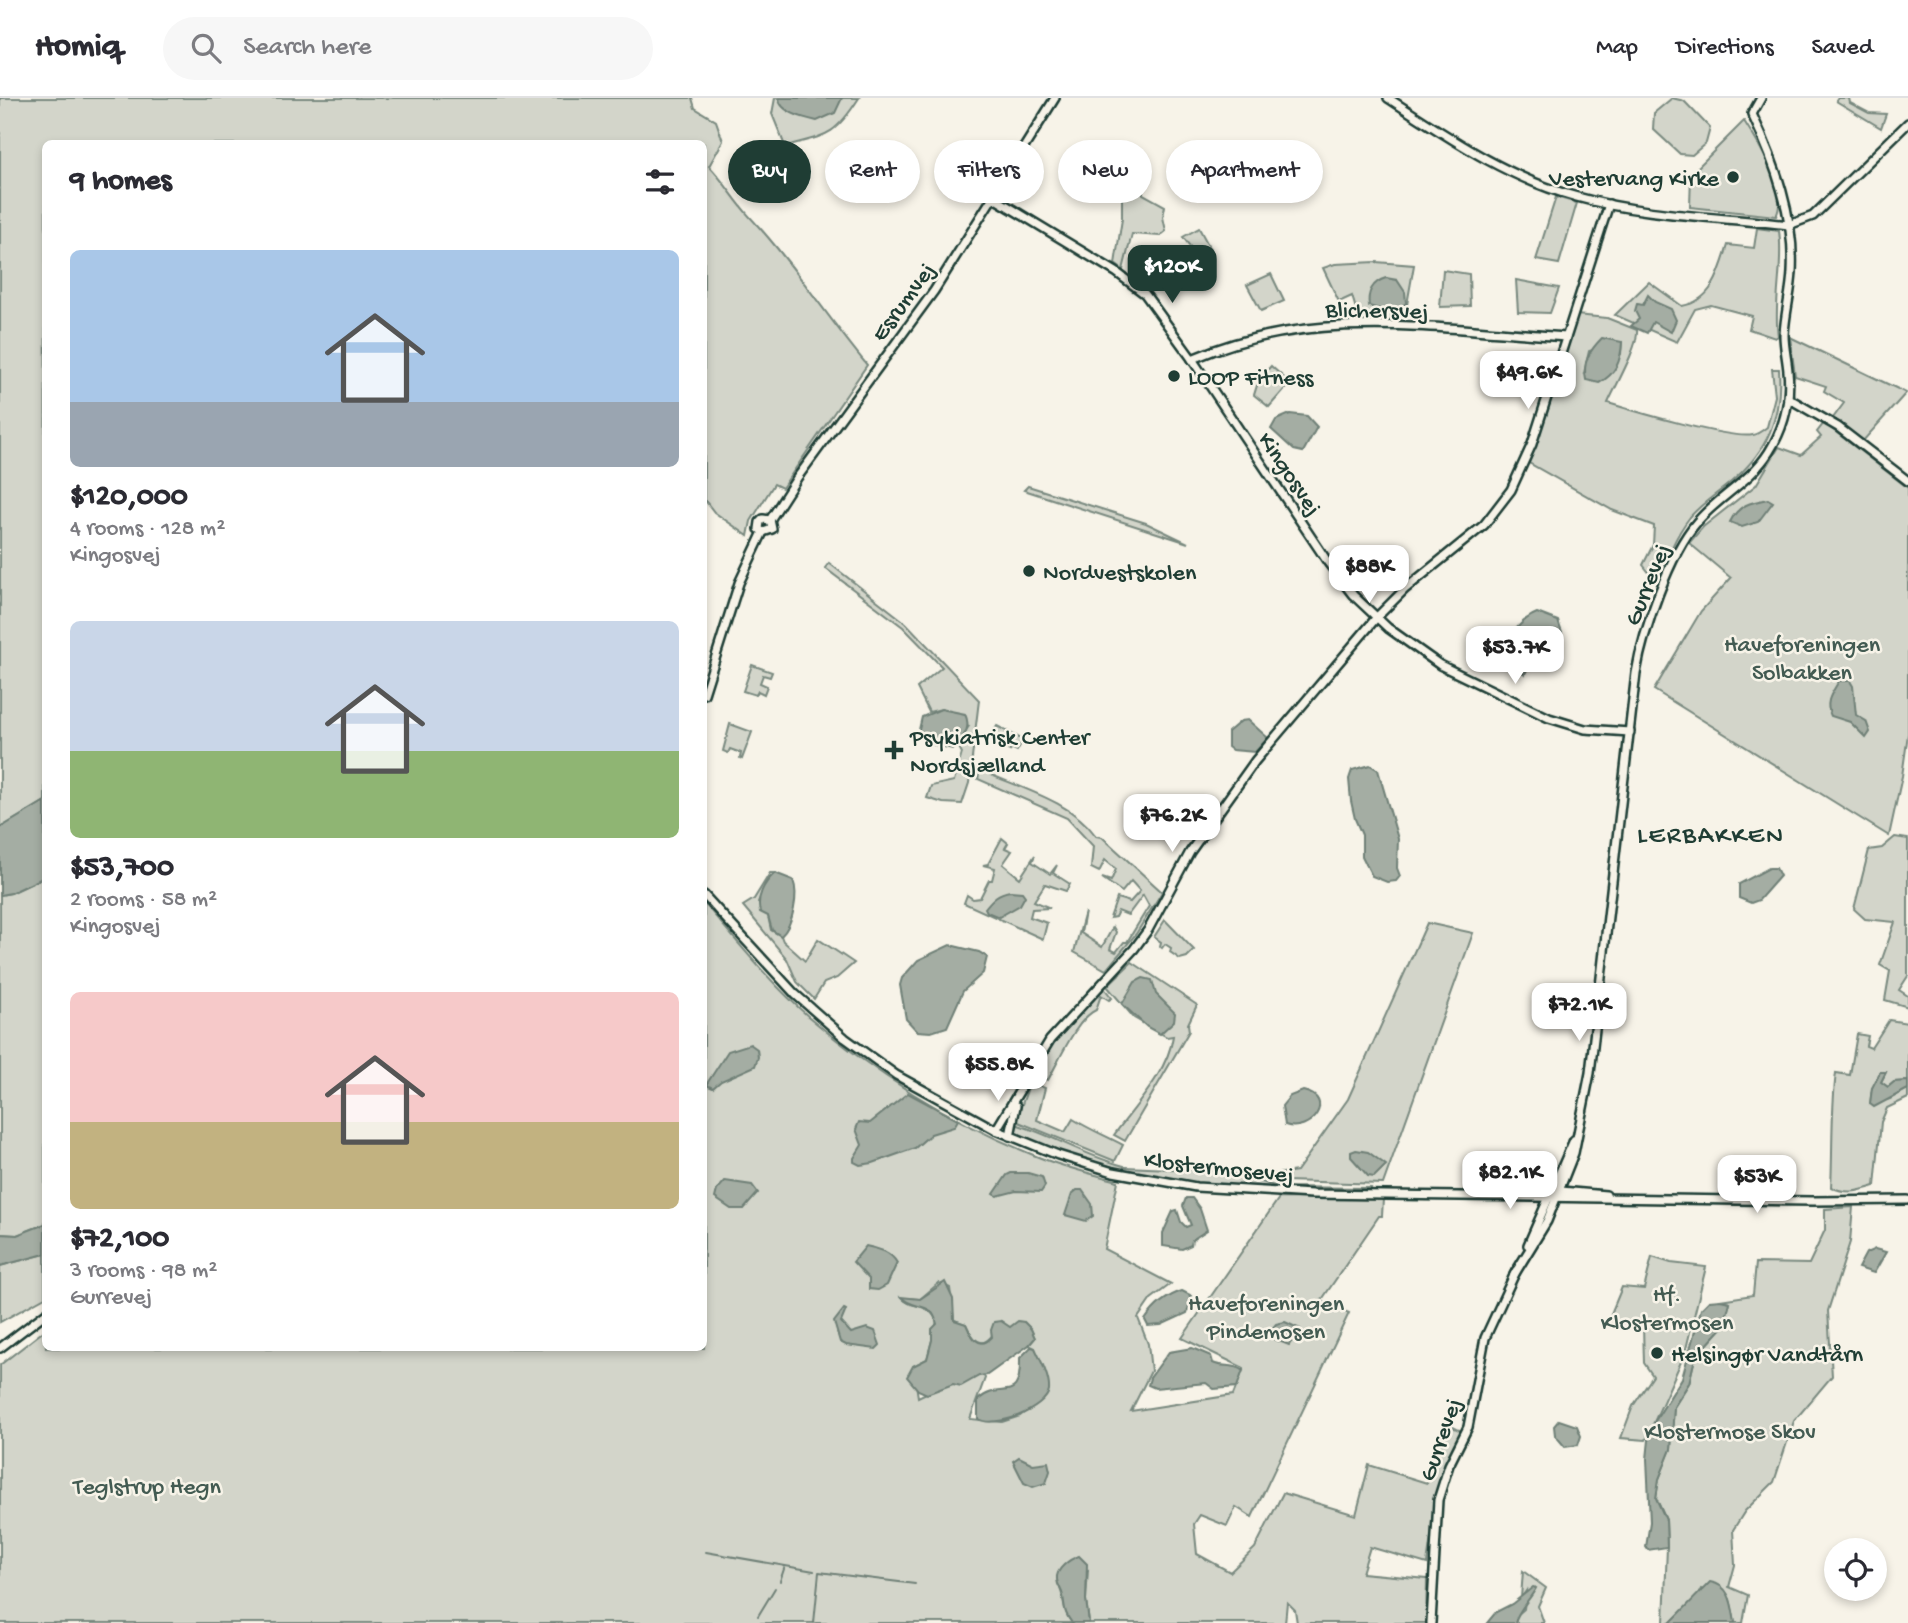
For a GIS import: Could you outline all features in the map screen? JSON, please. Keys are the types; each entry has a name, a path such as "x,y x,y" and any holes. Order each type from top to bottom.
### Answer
{"street":[{"name":"Esrumvej","path":"1029,140 1055,98"},
{"path":"1388,98 1457,143 1507,171 1568,194 1609,204 1789,225 1813,216 1908,123"},
{"name":"Gurrevej","path":"1514,1275 1529,1250 1574,1153 1590,1073 1639,653 1675,558 1697,522 1744,482 1762,462 1782,426 1788,398 1784,337 1793,272 1789,225 1773,162 1752,114 1757,100"},
{"name":"Esrumvej","path":"707,684 739,583 763,532 772,529 770,520 797,478 934,291 991,203"},
{"name":"Kingosvej","path":"1002,203 1132,283 1160,313 1327,561 1353,595 1402,639 1440,664 1549,718 1585,729 1630,732"},
{"path":"996,1130 1049,1040 1134,949 1190,852 1232,790 1377,617 1405,589 1484,525 1511,490 1532,444 1609,204"},
{"name":"Blichersvej","path":"1192,359 1250,339 1326,325 1370,324 1566,337"},
{"path":"1788,398 1831,422 1908,481"},
{"name":"Klostermosevej","path":"707,897 795,994 845,1038 924,1093 996,1130 1058,1155 1113,1172 1196,1187 1312,1194 1502,1197 1606,1195 1619,1198"},
{"path":"1010,1136 1021,1089"},
{"name":"Gurrevej","path":"1431,1623 1438,1500 1449,1465 1468,1427 1485,1338 1555,1195 1578,1130"},
{"name":"Klostermosevej","path":"1482,1196 1513,1192 1619,1198 1813,1201 1908,1199"},
{"path":"0,1348 42,1316"}],"green space":[{"path":"0,98 692,98 695,108 716,121 723,141 709,166 728,189 728,203 739,203 867,365 782,488 774,484 751,521 748,536 714,512 707,503 707,140 42,140 42,803 0,828"},
{"path":"775,98 859,98 836,127 807,140 783,140 772,114"},
{"path":"1672,98 1684,101 1710,128 1706,143 1692,155 1680,154 1653,129 1654,113"},
{"path":"1838,98 1849,98 1850,103 1869,113 1886,114 1881,128 1836,101"},
{"path":"1744,121 1775,181 1779,206 1776,216 1690,207 1691,174"},
{"path":"1556,197 1577,203 1559,264 1536,260"},
{"path":"1152,199 1165,206 1163,217 1166,231 1160,236 1132,234 1123,270 1115,264 1122,203 1152,203"},
{"path":"1199,228 1213,254 1201,261 1183,237"},
{"path":"1757,228 1779,231 1778,336 1775,338 1749,329 1752,316 1711,305 1695,309 1677,342 1615,315 1649,282 1682,306 1693,303 1714,283 1728,245 1754,248"},
{"path":"1376,262 1414,265 1404,322 1359,319 1352,296 1339,302 1323,268 1335,264"},
{"path":"1443,270 1469,274 1470,306 1440,307"},
{"path":"1271,274 1284,301 1261,311 1247,285"},
{"path":"1516,280 1559,288 1550,313 1518,312"},
{"path":"1576,315 1607,318 1637,330 1631,355 1608,403 1660,418 1725,433 1757,434 1767,427 1775,396 1772,369 1779,369 1775,418 1763,445 1744,470 1690,517 1675,541 1658,584 1643,565 1653,545 1654,526 1612,510 1529,463","holes":["1622,342 1621,354 1584,373 1589,351"]},
{"path":"1790,337 1906,393 1863,441 1833,418 1844,403 1824,391 1826,386 1795,376"},
{"path":"1271,366 1290,383 1269,407 1254,395 1259,379"},
{"name":"Haveforeningen Solbakken","path":"1824,423 1908,488 1908,734 1889,836 1654,690 1701,611 1731,578 1689,543 1703,527 1756,485 1779,447 1801,455 1821,437 1817,432"},
{"path":"1028,486 1146,523 1188,543 1024,490"},
{"path":"829,563 906,623 979,700 969,783 962,804 943,803 927,798 931,786 954,781 962,753 957,744 969,726 941,709 929,712 917,688 942,667 903,627 825,568"},
{"path":"752,665 772,672 770,677 763,675 760,683 767,686 764,694 758,691 756,695 743,691"},
{"path":"730,724 752,732 742,759 741,753 730,749 728,753 723,751"},
{"path":"997,726 1023,740 1017,751 1011,748 1010,751 989,740"},
{"path":"980,770 1043,796 1072,813 1162,892 1136,934 1106,970 1074,952 1085,912 1081,933 1102,947 1113,927 1116,932 1110,949 1116,952 1127,942 1149,906 1143,895 1128,915 1118,911 1115,917 1110,918 1117,898 1130,902 1140,891 1131,881 1122,892 1102,878 1111,881 1116,869 1105,860 1099,872 1091,868 1093,846 1067,818 978,779"},
{"path":"1895,837 1908,839 1908,976 1899,990 1908,996 1908,1007 1885,1000 1890,971 1880,965 1895,922 1865,919 1854,909 1869,850 1882,848"},
{"path":"1002,838 1008,843 1005,848 1012,851 1003,864 1020,878 1035,855 1032,862 1050,874 1057,865 1053,873 1070,884 1066,891 1045,884 1034,901 1050,908 1032,909 1030,917 1047,923 1043,939 964,903 967,895 973,899 980,898 989,880 992,880 995,868 983,865 988,864"},
{"path":"770,873 775,873 767,880 758,902 768,916 771,930 781,936 805,961 818,939 854,963 837,978 824,983 814,999 797,982 787,959 743,906 754,899"},
{"path":"42,878 42,1225 17,1235 0,1234 0,895 11,893"},
{"path":"707,907 754,962 795,1004 834,1038 887,1077 971,1127 1001,1141 1052,1162 1118,1181 1104,1249 1171,1284 1151,1299 1138,1318 1148,1344 1151,1371 1131,1411 1233,1395 1244,1368 1182,1338 1279,1198 1383,1199 1382,1216 1379,1216 1321,1301 1349,1313 1252,1517 1236,1507 1227,1526 1200,1515 1194,1524 1197,1554 1230,1572 1255,1548 1283,1493 1356,1515 1369,1465 1427,1483 1449,1425 1461,1431 1438,1489 1427,1564 1370,1547 1362,1573 1427,1579 1426,1623 1297,1623 1295,1610 1287,1602 1285,1623 1089,1623 1086,1600 1088,1570 1058,1584 1066,1613 1072,1623 0,1623 0,1365 42,1332 42,1351 707,1351","holes":["939,1283 950,1288 954,1320 966,1324 975,1339 980,1342 988,1340 1001,1321 1010,1328 1024,1322 1035,1338 1029,1345 1035,1348 1046,1395 1020,1416 1002,1422 970,1419 985,1378 979,1368 918,1397 913,1366 927,1359 937,1321 929,1310 902,1298 920,1299"]},
{"path":"1165,920 1194,950 1187,957 1180,959 1170,952 1171,948 1165,944 1162,948 1161,942 1154,937"},
{"path":"1427,923 1473,933 1383,1184 1285,1181 1269,1175 1297,1171 1348,1099"},
{"path":"1132,962 1197,1005 1188,1024 1189,1031 1125,1141 1114,1135 1158,1075 1165,1063 1173,1036 1167,1037 1134,1018 1107,986"},
{"path":"1104,988 1112,998 1109,1000 1101,995 1096,1010 1075,1031 1048,1080 1034,1074 1055,1040"},
{"path":"1889,1020 1908,1023 1908,1081 1894,1082 1888,1087 1881,1082 1886,1072 1872,1088 1870,1104 1890,1099 1908,1089 1908,1098 1887,1108 1881,1122 1875,1186 1842,1191 1831,1187 1836,1073 1850,1075 1857,1034 1868,1036 1866,1046 1871,1048"},
{"path":"1030,1082 1045,1088 1037,1120 1065,1132 1073,1119 1123,1145 1115,1161 1016,1121"},
{"path":"1015,1124 1124,1166 1124,1170 1065,1154 1016,1135"},
{"path":"1125,1167 1216,1171 1278,1187 1371,1188 1370,1191 1247,1188 1155,1177 1125,1170"},
{"name":"Klostermose Skov","path":"1853,1207 1850,1242 1828,1311 1832,1376 1794,1421 1774,1482 1745,1511 1733,1530 1735,1565 1729,1587 1748,1595 1743,1623 1735,1623 1730,1599 1701,1589 1696,1599 1670,1623 1664,1623 1667,1547 1666,1520 1656,1498 1659,1479 1671,1449 1674,1407 1689,1383 1695,1358 1724,1326 1730,1302 1720,1300 1753,1295 1756,1263 1809,1264 1825,1230 1825,1209"},
{"path":"42,1255 42,1299 0,1322 0,1266"},
{"name":"Hf. Klostermosen","path":"1652,1257 1671,1263 1706,1267 1685,1353 1646,1440 1621,1438 1633,1406 1653,1376 1644,1363 1643,1325 1608,1321 1622,1287 1644,1289"},
{"path":"1523,1571 1546,1588 1538,1606 1544,1623 1515,1623 1516,1616 1524,1609 1526,1591 1521,1598"}],"shaded area":[{"path":"779,98 842,98 835,113 817,121 788,111"},
{"path":"1386,278 1397,280 1405,292 1406,303 1400,309 1382,310 1369,306 1372,289 1377,282"},
{"path":"1648,295 1655,302 1671,309 1676,320 1671,332 1653,322 1647,333 1631,326 1639,319 1635,311 1637,304 1643,305"},
{"path":"1602,338 1622,342 1616,366 1610,375 1599,383 1586,380 1585,368 1591,352"},
{"path":"1290,414 1307,416 1317,427 1303,452 1294,450 1271,429 1276,420"},
{"path":"1768,499 1773,502 1758,522 1742,527 1730,522 1746,505"},
{"path":"1537,613 1558,621 1562,633 1553,645 1532,662 1525,674 1503,661 1504,648 1512,633"},
{"path":"1839,681 1850,681 1853,686 1856,715 1866,721 1870,732 1866,738 1850,722 1831,716 1829,702"},
{"path":"941,709 965,714 967,719 965,733 953,749 930,744 918,734 922,717"},
{"path":"1248,720 1268,738 1255,752 1232,750 1228,747 1228,732 1241,721"},
{"path":"1370,765 1378,770 1398,839 1397,868 1400,876 1396,881 1387,882 1372,876 1362,856 1362,835 1355,819 1349,779 1352,770"},
{"path":"42,803 42,878 11,893 0,895 0,828"},
{"path":"1769,868 1776,868 1780,876 1759,900 1751,903 1739,898 1739,884"},
{"path":"775,873 793,880 795,886 792,917 781,936 772,930 768,916 760,912 759,906 762,891"},
{"path":"1010,891 1022,892 1025,896 1020,905 999,917 987,912 985,908 993,899"},
{"path":"950,945 979,952 987,957 983,973 963,991 947,1027 931,1032 917,1031 906,1019 900,985 902,978 918,960"},
{"path":"1143,978 1152,980 1156,994 1175,1013 1174,1021 1160,1034 1147,1027 1122,1004 1135,982"},
{"path":"750,1044 757,1049 755,1066 721,1081 713,1088 707,1085 707,1083 728,1051"},
{"path":"1880,1072 1886,1072 1881,1082 1888,1087 1894,1082 1908,1081 1908,1089 1874,1107 1870,1104 1872,1088"},
{"path":"1303,1091 1313,1095 1318,1101 1316,1114 1304,1124 1285,1125 1282,1106 1290,1096"},
{"path":"908,1093 958,1120 954,1127 931,1134 915,1148 873,1163 860,1165 854,1162 862,1145 856,1129 859,1122 870,1123"},
{"path":"1351,1152 1368,1152 1386,1165 1374,1177 1368,1176 1351,1157"},
{"path":"1011,1173 1028,1173 1042,1177 1045,1186 1041,1192 1016,1191 997,1196 994,1194"},
{"path":"725,1181 752,1185 758,1193 744,1209 731,1209 715,1198 717,1190"},
{"path":"1082,1190 1092,1204 1093,1216 1086,1221 1065,1215 1072,1194"},
{"path":"1186,1198 1192,1198 1200,1209 1207,1230 1192,1240 1191,1245 1182,1249 1163,1246 1163,1233 1173,1211 1177,1210 1186,1227 1191,1225 1183,1206"},
{"path":"42,1225 42,1255 0,1266 0,1234 17,1235"},
{"path":"866,1246 888,1253 897,1263 887,1285 878,1290 869,1289 869,1279 853,1262"},
{"path":"1875,1249 1886,1252 1874,1273 1858,1268 1866,1253"},
{"path":"945,1282 953,1299 954,1320 966,1324 979,1342 983,1343 992,1337 994,1322 1001,1321 1010,1327 1018,1321 1024,1322 1035,1338 987,1375 979,1376 961,1386 953,1384 927,1394 918,1390 907,1377 913,1366 927,1359 932,1329 937,1324 927,1308 912,1304 901,1297 920,1299"},
{"path":"1182,1291 1192,1296 1187,1313 1161,1325 1148,1326 1145,1320 1157,1306 1166,1298"},
{"path":"1709,1301 1730,1302 1724,1326 1695,1358 1689,1383 1674,1407 1671,1449 1659,1479 1656,1498 1666,1520 1667,1547 1648,1550 1649,1440 1655,1421 1682,1378 1701,1309"},
{"path":"844,1309 846,1310 841,1322 851,1333 867,1328 875,1331 880,1345 876,1349 840,1342 834,1322"},
{"path":"1285,1322 1300,1329 1289,1345 1266,1336 1276,1324"},
{"path":"1031,1347 1035,1348 1046,1374 1049,1390 1046,1397 1030,1410 1007,1419 978,1419 978,1400 986,1394 1013,1388 1017,1383 1020,1358"},
{"path":"1192,1348 1211,1356 1213,1363 1243,1370 1237,1387 1214,1389 1206,1383 1155,1388 1148,1385 1169,1352"},
{"path":"1559,1420 1577,1426 1581,1436 1578,1445 1565,1447 1555,1435 1554,1426"},
{"path":"1019,1457 1033,1464 1048,1462 1050,1471 1046,1483 1033,1487 1024,1483 1013,1461"},
{"path":"1079,1556 1087,1564 1086,1600 1089,1623 1072,1623 1066,1613 1057,1580 1061,1568"},
{"path":"1710,1582 1722,1587 1726,1592 1735,1623 1670,1623"},
{"path":"1533,1587 1536,1588 1515,1623 1487,1623 1496,1612 1512,1604"}],"waterway":[{"path":"706,1552 814,1571"},
{"path":"780,1581 785,1566"},
{"path":"814,1623 819,1572 915,1584"},
{"path":"758,1616 775,1588"}],"place":[{"name":"Vestervang Kirke","path":"1733,177"},
{"name":"LOOP Fitness","path":"1174,376"},
{"name":"Nordvestskolen","path":"1029,571"},
{"name":"Psykiatrisk Center Nordsjælland","path":"894,750"},
{"name":"Helsingør Vandtårn","path":"1657,1353"}],"district":[{"name":"LERBAKKEN","path":"1711,833"}],"park label":[{"name":"Haveforeningen Pindemosen","path":"1266,1316"},
{"name":"Teglstrup Hegn","path":"147,1485"}]}
